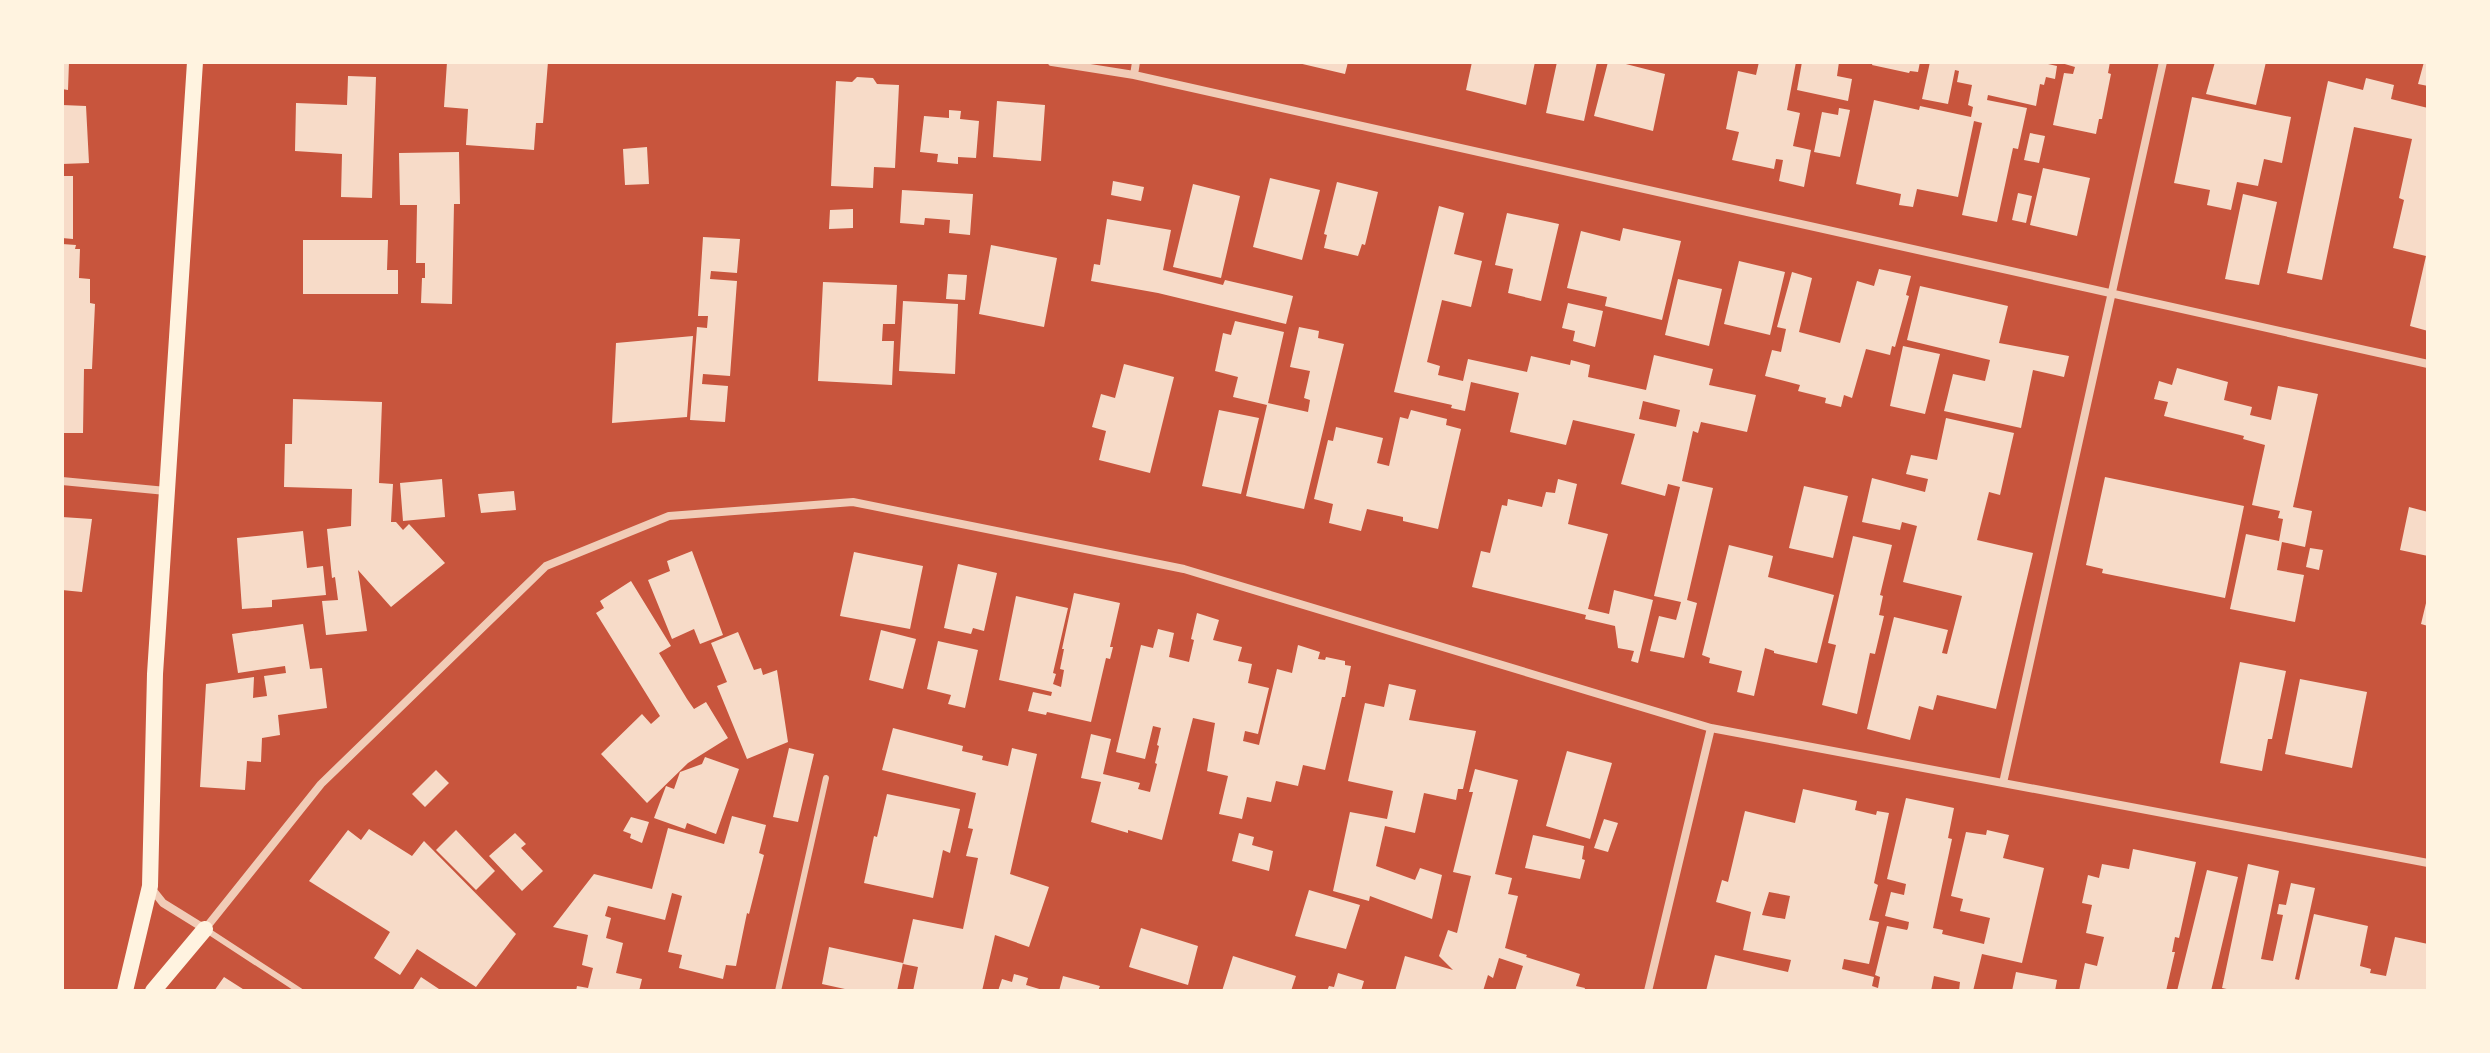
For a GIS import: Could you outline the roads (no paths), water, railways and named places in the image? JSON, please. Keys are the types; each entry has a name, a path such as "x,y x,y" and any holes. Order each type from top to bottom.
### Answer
{"main road":[{"path":"125,991 150,886 155,674 195,62"},
{"path":"153,991 205,929"}],"street":[{"path":"1052,62 1134,75 2428,364"},
{"path":"1134,75 1136,62"},
{"path":"2003,783 2163,62"},
{"path":"62,481 166,491"},
{"path":"150,886 163,903 205,929 321,784 546,566 669,516 853,502 1169,566 1711,728 2428,863"},
{"path":"1648,991 1711,728"}],"lane":[{"path":"778,991 826,778"},
{"path":"205,929 300,991"}]}
